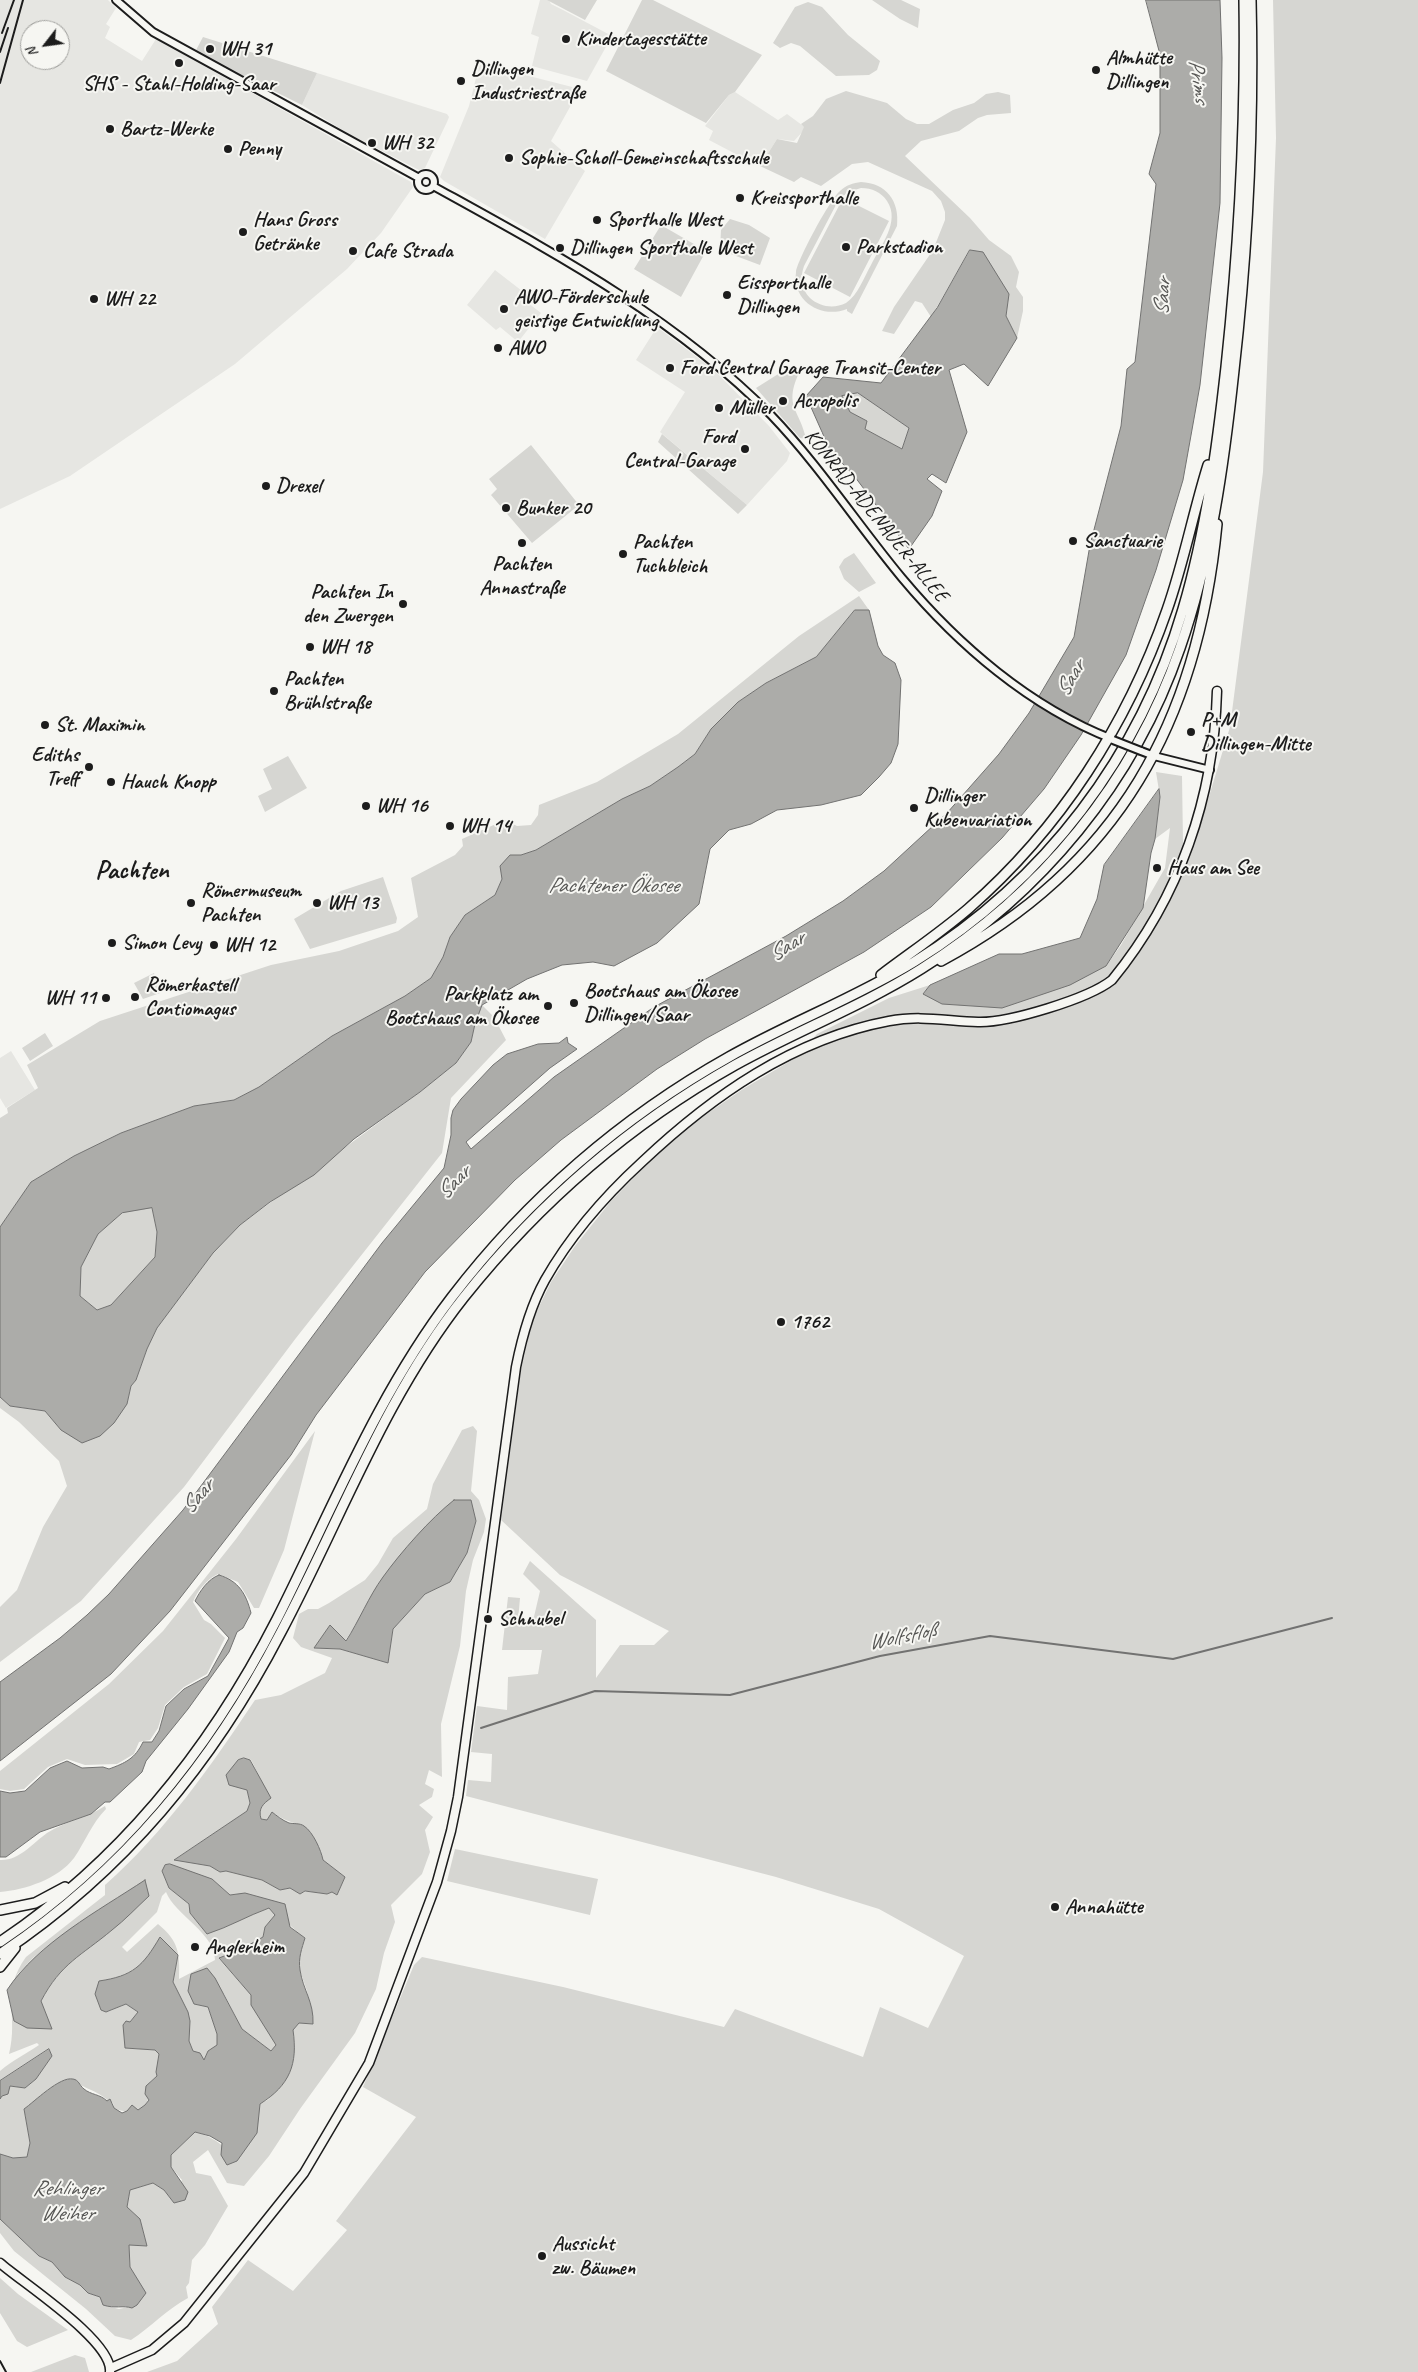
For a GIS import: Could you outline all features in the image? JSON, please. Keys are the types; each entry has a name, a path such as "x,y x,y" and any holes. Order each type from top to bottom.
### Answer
{"highway":[{"path":"0,1954 91,1884 131,1846 184,1786 216,1743 256,1679 283,1630 364,1459 396,1399 406,1372 451,1297 494,1245 543,1195 604,1140 669,1093 729,1057 865,989 938,946 989,907 1054,845 1103,783 1134,731 1151,696 1183,612 1199,549 1217,438 1238,235 1244,102 1244,0"},
{"path":"884,990 944,954 1023,890 1072,839 1111,788 1146,728 1160,700 1181,646 1205,560 1220,477 1237,351 1246,245 1252,102 1252,0"},
{"path":"865,989 954,921 1014,865 1063,808 1109,738 1144,669 1167,612 1184,560 1217,438"},
{"path":"0,1942 84,1876 124,1838 166,1792 224,1712 274,1625 355,1454 388,1394 459,1303 502,1252 549,1202 610,1148 675,1101 734,1065 964,949 994,930 1042,894 1091,847 1110,825 1126,804 1154,756 1184,688 1201,629 1216,541 1220,477"},
{"path":"0,1910 41,1901 84,1876"},
{"path":"0,1967 9,1955 40,1925"}],"main road":[{"path":"0,2263 69,2317 104,2352 110,2370 152,2350 172,2334 198,2308 304,2173 369,2063 431,1899 451,1831 458,1797 516,1367 520,1345 535,1300 554,1264 598,1207 667,1138 731,1089 795,1052 851,1030 890,1021 919,1017 978,1022 1000,1020 1075,999 1105,985 1125,963 1171,889 1189,845 1210,770 1215,740 1217,691"}],"street":[{"path":"116,0 153,32 419,178"},
{"path":"425,174 430,175 434,178 433,186 428,190 422,189 418,183 419,178 425,174"},
{"name":"KONRAD-ADENAUER-ALLEE","path":"433,186 582,269 659,320 712,361 772,417 902,578 935,615 974,652 1027,692 1062,714 1109,738 1154,756 1210,770"}],"shaded area":[{"path":"0,0 108,0 116,8 106,24 110,27 105,38 142,61 156,39 411,182 413,187 381,233 347,269 235,364 70,476 0,509"},
{"path":"540,0 549,0 551,4 612,36 587,81 532,66 539,37 531,34"},
{"path":"547,0 597,0 585,20"},
{"path":"642,0 653,0 762,55 735,92 729,95 706,123 606,71"},
{"path":"872,0 901,0 920,9 918,28 900,19"},
{"path":"1273,0 1418,0 1418,2372 147,2372 177,2361 218,2324 212,2307 248,2260 293,2291 347,2230 336,2221 416,2117 363,2087 414,1965 422,1957 563,1987 724,2027 735,2009 863,2057 880,2007 928,2028 964,1956 879,1909 776,1877 466,1796 468,1780 491,1782 492,1754 471,1752 477,1706 507,1710 508,1677 538,1674 542,1650 502,1650 508,1597 520,1598 518,1621 533,1621 540,1591 523,1574 530,1561 596,1620 596,1678 620,1645 654,1645 669,1631 560,1575 501,1520 521,1370 532,1321 551,1282 575,1246 611,1201 652,1159 695,1122 743,1089 797,1057 817,1034 889,998 930,985 923,994 1106,966 1121,945 1165,868 1170,828 1155,839 1160,797 1156,772 1182,776 1183,843 1194,846 1230,727 1263,472 1276,138"},
{"path":"808,2 822,7 848,35 880,61 877,70 869,75 836,76 800,46 791,43 780,48 773,43 795,7"},
{"path":"203,37 317,73 302,105 195,52"},
{"name":"Sophie-Scholl-Gemeinschaftsschule","path":"482,64 580,89 551,141 585,171 545,239 440,177 469,106 479,66"},
{"path":"317,73 447,114 449,117 447,122 425,168 419,170 349,134 302,105"},
{"path":"846,91 887,103 906,119 917,124 929,124 953,110 974,103 986,94 998,92 1010,95 1011,113 987,115 978,118 959,131 921,141 905,156 970,218 989,240 1011,256 1019,272 1016,287 1023,297 1023,311 1017,338 1006,316 1008,294 970,250 931,317 922,303 915,301 894,334 882,331 894,307 933,250 945,220 945,212 941,201 932,191 868,162 852,164 821,186 801,177 794,182 760,166 777,139 797,143 804,127 801,124 813,116 826,99"},
{"path":"735,92 778,120 787,114 806,128 794,141 777,139 760,166 751,162 709,140 713,131 705,126 729,95"},
{"path":"861,182 878,186 890,195 896,209 897,226 852,314 847,309 837,312 819,310 804,300 799,292 796,283 798,265 815,230 835,196 845,187","holes":["865,188 879,193 887,201 892,217 888,234 860,286 850,300 837,306 827,306 818,303 810,298 803,287 802,274 804,266 838,201 848,192"]},
{"name":"Parkstadion","path":"843,198 889,221 850,297 804,273"},
{"path":"730,219 749,225 770,238 760,265 720,250 721,230"},
{"path":"661,225 706,251 681,297 634,269"},
{"name":"AWO-Förderschule geistige Entwicklung","path":"495,270 526,294 523,299 541,313 518,342 500,327 496,330 467,305"},
{"path":"657,327 713,369 769,426 790,453 787,461 747,505 660,432 685,392 636,360"},
{"path":"794,368 798,375 792,394 794,408 806,439 800,438 756,388 783,371"},
{"path":"858,393 909,428 902,449 865,429 867,421 850,412 842,396"},
{"path":"662,434 747,505 738,514 658,442"},
{"path":"531,445 579,505 532,543 491,495 497,489 489,479"},
{"path":"854,553 876,583 859,592 844,579 839,567 844,559"},
{"path":"859,596 869,610 855,610 816,657 766,683 738,702 711,729 695,754 650,786 622,799 536,850 521,855 502,879 495,895 465,915 450,937 443,957 431,978 405,996 332,1036 259,1087 234,1100 194,1106 121,1133 74,1156 31,1182 0,1227 0,1118 8,1113 7,1108 38,1088 27,1065 100,1021 271,965 339,951 398,931 418,917 411,878 455,855 463,846 462,839 505,820 517,826 531,825 538,815 539,805 597,782 678,734 799,636"},
{"path":"288,756 307,788 265,812 258,796 272,789 263,769"},
{"path":"383,877 397,918 396,923 310,949 294,919 341,891"},
{"path":"154,973 160,993 143,999 134,983"},
{"path":"482,1005 494,1017 506,1040 451,1098 442,1153 296,1338 184,1487 81,1601 0,1662 0,1607 17,1590 43,1527 67,1486 59,1461 19,1422 0,1408 0,1397 10,1406 45,1411 61,1430 127,1404 131,1386 136,1380 157,1328 213,1253 240,1225 420,1092 456,1063 471,1042"},
{"path":"45,1033 53,1046 30,1061 22,1048"},
{"path":"11,1051 35,1090 6,1108 0,1098 0,1058"},
{"path":"152,1208 157,1232 155,1257 111,1305 97,1310 80,1296 81,1267 98,1234 122,1213"},
{"path":"473,1426 477,1431 471,1491 479,1500 486,1519 484,1532 473,1560 466,1591 460,1646 441,1724 442,1777 429,1770 425,1784 434,1789 432,1797 419,1805 433,1817 425,1830 430,1852 422,1874 391,1905 395,1922 384,1953 376,1989 355,2033 300,2109 269,2156 244,2186 227,2183 208,2150 193,2162 196,2173 211,2176 228,2206 205,2245 192,2260 189,2283 186,2287 188,2298 173,2307 131,2340 115,2336 86,2309 14,2251 0,2233 0,2219 39,2256 52,2262 65,2277 80,2285 88,2293 100,2297 103,2305 119,2309 137,2305 145,2293 130,2267 129,2245 147,2246 140,2219 127,2207 130,2190 153,2183 164,2190 174,2203 182,2180 171,2167 171,2155 195,2132 219,2143 237,2161 245,2148 260,2104 269,2099 295,2045 293,2030 299,2023 312,2024 307,1991 300,1971 299,1957 305,1938 264,1900 244,1894 230,1895 212,1879 162,1871 169,1888 189,1904 190,1913 207,1934 269,1908 275,1915 265,1927 263,1937 241,1950 219,1959 251,1995 263,2023 276,2045 271,2051 242,2029 224,1994 194,2004 208,2007 217,2034 217,2046 208,2051 204,2060 193,2051 189,2041 190,2021 173,1982 178,1955 148,1957 138,1967 126,1974 99,1981 107,2012 126,2004 138,2012 130,2022 125,2048 156,2050 159,2054 157,2076 150,2082 149,2098 145,2106 132,2111 118,2110 114,2108 113,2103 72,2078 65,2080 53,2086 24,2109 30,2143 27,2157 13,2158 0,2154 0,2099 10,2086 25,2088 36,2079 52,2056 49,2049 0,2081 0,2071 39,2045 37,2043 9,2054 12,2040 12,1993 18,1970 26,1957 105,1895 105,1885 127,1865 167,1821 204,1774 255,1700 281,1695 325,1673 332,1658 301,1647 293,1638 299,1614 308,1609 318,1609 365,1580 378,1564 393,1538 427,1509 433,1484 462,1430","holes":["454,1501 476,1521 467,1553 450,1582 425,1594 393,1629 388,1663 340,1649 315,1648 330,1625 345,1641 408,1548 437,1515","244,1758 251,1760 262,1785 261,1819 267,1820 272,1812 279,1817 305,1827 312,1835 323,1860 345,1877 337,1895 332,1892 324,1894 304,1892 300,1894 290,1888 280,1890 262,1880 226,1871 220,1872 210,1866 175,1859 247,1811 250,1803 247,1790 239,1787","166,1892 177,1909 209,1941 213,1950 215,1960 179,1979 177,1949 170,1936 158,1924 127,1952 122,1947 157,1912 162,1896","79,1925 111,1931 72,1961 48,1989 41,2001 17,1975 34,1957"]},
{"path":"315,1431 284,1550 259,1608 254,1608 238,1582 218,1574 203,1585 193,1602 204,1620 211,1624 225,1638 207,1674 184,1687 165,1705 158,1728 150,1740 139,1742 134,1754 117,1764 85,1765 67,1759 48,1767 24,1789 10,1791 0,1789 0,1771 109,1684 163,1631 236,1539"},
{"path":"105,1806 106,1809 93,1826 74,1858 59,1872 30,1886 0,1892 0,1860 7,1860 20,1855 47,1833"},
{"path":"455,1849 598,1879 590,1915 447,1881"},
{"path":"0,2278 18,2294 68,2330 27,2347 17,2341 0,2313"},
{"path":"75,2355 85,2358 89,2372 31,2372"}],"water":[{"path":"1146,0 1220,0 1222,58 1220,203 1200,385 1183,480 1156,570 1126,655 1081,735 1044,789 1002,838 931,907 864,952 705,1039 657,1069 561,1140 515,1180 425,1272 316,1415 291,1455 170,1611 111,1674 0,1761 0,1682 60,1638 87,1615 109,1594 183,1510 382,1243 444,1168 451,1135 453,1110 493,1065 507,1054 538,1044 559,1043 567,1037 568,1043 577,1049 550,1068 466,1142 471,1149 554,1077 654,1007 786,936 843,901 884,871 947,813 999,754 1029,713 1074,637 1090,545 1121,426 1127,369 1135,362 1156,184 1149,174 1160,133 1160,55"},
{"path":"970,250 983,252 1009,294 1006,316 1017,338 988,386 964,364 949,370 967,432 946,483 932,474 927,479 942,491 932,516 909,549 855,477 830,450 806,396 823,377 881,383 937,308","holes":["858,393 909,428 902,449 865,429 867,421 850,412 842,396"]},
{"name":"Pachtener Ökosee","path":"855,610 869,610 878,646 883,655 895,663 901,680 898,744 891,763 861,795 821,805 777,810 751,824 729,830 710,849 699,904 657,943 614,966 593,962 562,965 527,979 482,1005 471,1042 456,1063 420,1092 354,1139 314,1175 270,1202 240,1225 213,1253 157,1328 136,1380 131,1386 127,1404 114,1423 100,1436 82,1443 61,1430 45,1411 10,1406 0,1397 0,1227 31,1182 74,1156 121,1133 194,1106 234,1100 259,1087 332,1036 405,996 431,978 443,957 450,937 465,915 495,895 502,879 500,866 510,855 521,855 536,850 622,799 650,786 695,754 711,729 738,702 766,683 816,657","holes":["152,1208 157,1232 155,1257 111,1305 97,1310 80,1296 81,1267 98,1234 122,1213"]},
{"path":"1159,789 1160,797 1155,839 1151,853 1143,908 1106,966 1070,985 1002,1008 942,1004 923,994 930,985 999,954 1022,954 1080,938 1097,899 1104,865"},
{"path":"454,1500 471,1500 476,1521 467,1553 450,1582 425,1594 393,1629 388,1663 340,1649 314,1648 330,1625 346,1641 373,1592 390,1567 426,1526"},
{"path":"219,1575 232,1581 241,1589 251,1613 243,1628 237,1632 229,1652 188,1709 146,1761 142,1772 110,1802 105,1802 91,1814 40,1832 6,1857 0,1857 0,1791 10,1793 25,1791 50,1768 67,1761 82,1768 103,1767 109,1769 125,1762 137,1753 143,1742 152,1742 159,1731 166,1706 184,1689 208,1676 229,1638 195,1601 211,1579"},
{"path":"244,1758 250,1760 271,1798 262,1807 260,1812 261,1819 267,1820 272,1812 286,1822 301,1824 310,1832 316,1841 323,1860 345,1877 337,1895 332,1892 327,1894 305,1891 300,1894 290,1888 280,1890 262,1880 226,1871 220,1872 210,1866 174,1860 247,1811 250,1803 247,1790 229,1785 226,1775 238,1760"},
{"name":"Rehlinger Weiher","path":"170,1864 212,1879 230,1895 245,1893 285,1904 290,1927 305,1938 300,1961 301,1977 312,2009 313,2024 299,2023 293,2030 294,2053 290,2073 279,2089 260,2104 257,2133 237,2161 227,2165 221,2155 222,2143 210,2136 195,2132 171,2155 171,2167 188,2192 185,2200 174,2203 164,2190 153,2183 130,2190 127,2207 140,2219 147,2246 129,2245 130,2267 146,2293 137,2305 132,2308 111,2307 103,2305 100,2297 88,2293 80,2285 65,2277 52,2262 39,2256 0,2219 0,2154 13,2158 27,2157 30,2143 24,2109 61,2081 75,2080 87,2091 107,2101 110,2099 114,2108 122,2113 127,2111 132,2105 138,2110 149,2100 145,2094 146,2086 157,2076 159,2054 155,2050 125,2048 123,2025 126,2021 130,2022 138,2012 126,2004 106,2012 101,2010 95,1994 99,1981 129,1973 136,1968 148,1955 160,1937 178,1955 173,1982 188,2012 190,2021 189,2041 193,2051 200,2053 204,2060 208,2051 217,2045 217,2034 208,2007 194,2004 188,1991 191,1974 207,1968 215,1978 242,2029 271,2051 276,2045 251,2005 251,1995 219,1958 240,1950 263,1937 265,1927 275,1915 269,1908 207,1934 190,1913 189,1904 169,1888 162,1871 165,1865"},
{"path":"145,1880 149,1896 117,1926 72,1961 49,1988 41,2001 52,2029 27,2028 14,2021 7,1990 20,1973 35,1957 70,1929"},
{"path":"49,2049 52,2056 36,2079 25,2088 10,2086 8,2094 0,2099 0,2081"}],"waterway":[{"name":"Wolfsfloß","path":"481,1728 595,1691 730,1695 880,1656 990,1636 1173,1659 1332,1618"}],"railway":[{"path":"2,33 14,0"},
{"path":"0,83 23,0"},
{"path":"0,52 8,28"},
{"path":"0,2361 6,2372"}],"place":[{"name":"Kindertagesstätte","path":"566,39"},
{"name":"WH 31","path":"210,49"},
{"name":"SHS - Stahl-Holding-Saar","path":"179,63"},
{"name":"Almhütte Dillingen","path":"1096,70"},
{"name":"Dillingen Industriestraße","path":"461,81"},
{"name":"Bartz-Werke","path":"110,129"},
{"name":"WH 32","path":"372,143"},
{"name":"Penny","path":"228,149"},
{"name":"Sophie-Scholl-Gemeinschaftsschule","path":"509,158"},
{"name":"Kreissporthalle","path":"740,198"},
{"name":"Sporthalle West","path":"597,220"},
{"name":"Hans Gross Getränke","path":"243,232"},
{"name":"Parkstadion","path":"846,247"},
{"name":"Dillingen Sporthalle West","path":"560,248"},
{"name":"Cafe Strada","path":"353,251"},
{"name":"Eissporthalle Dillingen","path":"727,295"},
{"name":"WH 22","path":"94,299"},
{"name":"AWO-Förderschule geistige Entwicklung","path":"504,309"},
{"name":"AWO","path":"498,348"},
{"name":"Ford Central Garage Transit-Center","path":"670,368"},
{"name":"Acropolis","path":"783,401"},
{"name":"Müller","path":"719,408"},
{"name":"Ford Central-Garage","path":"745,449"},
{"name":"Drexel","path":"266,486"},
{"name":"Bunker 20","path":"506,508"},
{"name":"Sanctuarie","path":"1073,541"},
{"name":"Pachten Annastraße","path":"522,543"},
{"name":"Pachten Tuchbleich","path":"623,554"},
{"name":"Pachten In den Zwergen","path":"403,604"},
{"name":"WH 18","path":"310,647"},
{"name":"Pachten Brühlstraße","path":"274,691"},
{"name":"St. Maximin","path":"45,725"},
{"name":"P+M Dillingen-Mitte","path":"1191,732"},
{"name":"Ediths Treff","path":"89,767"},
{"name":"Hauch Knopp","path":"111,782"},
{"name":"WH 16","path":"366,806"},
{"name":"Dillinger Kubenvariation","path":"914,808"},
{"name":"WH 14","path":"450,826"},
{"name":"Haus am See","path":"1157,868"},
{"name":"Römermuseum Pachten","path":"191,903"},
{"name":"WH 13","path":"317,903"},
{"name":"Simon Levy","path":"112,943"},
{"name":"WH 12","path":"214,945"},
{"name":"Römerkastell Contiomagus","path":"135,997"},
{"name":"WH 11","path":"106,998"},
{"name":"Bootshaus am Ökosee Dillingen/Saar","path":"574,1003"},
{"name":"Parkplatz am Bootshaus am Ökosee","path":"548,1006"},
{"name":"1762","path":"781,1322"},
{"name":"Schnubel","path":"488,1619"},
{"name":"Annahütte","path":"1055,1907"},
{"name":"Anglerheim","path":"195,1947"},
{"name":"Aussicht zw. Bäumen","path":"542,2256"}],"district":[{"name":"Pachten","path":"132,871"}],"water label":[{"name":"Prims","path":"1198,81"},
{"name":"Saar","path":"1163,297"},
{"name":"Saar","path":"1071,679"},
{"name":"Saar","path":"787,947"},
{"name":"Saar","path":"454,1183"},
{"name":"Saar","path":"198,1497"}]}
